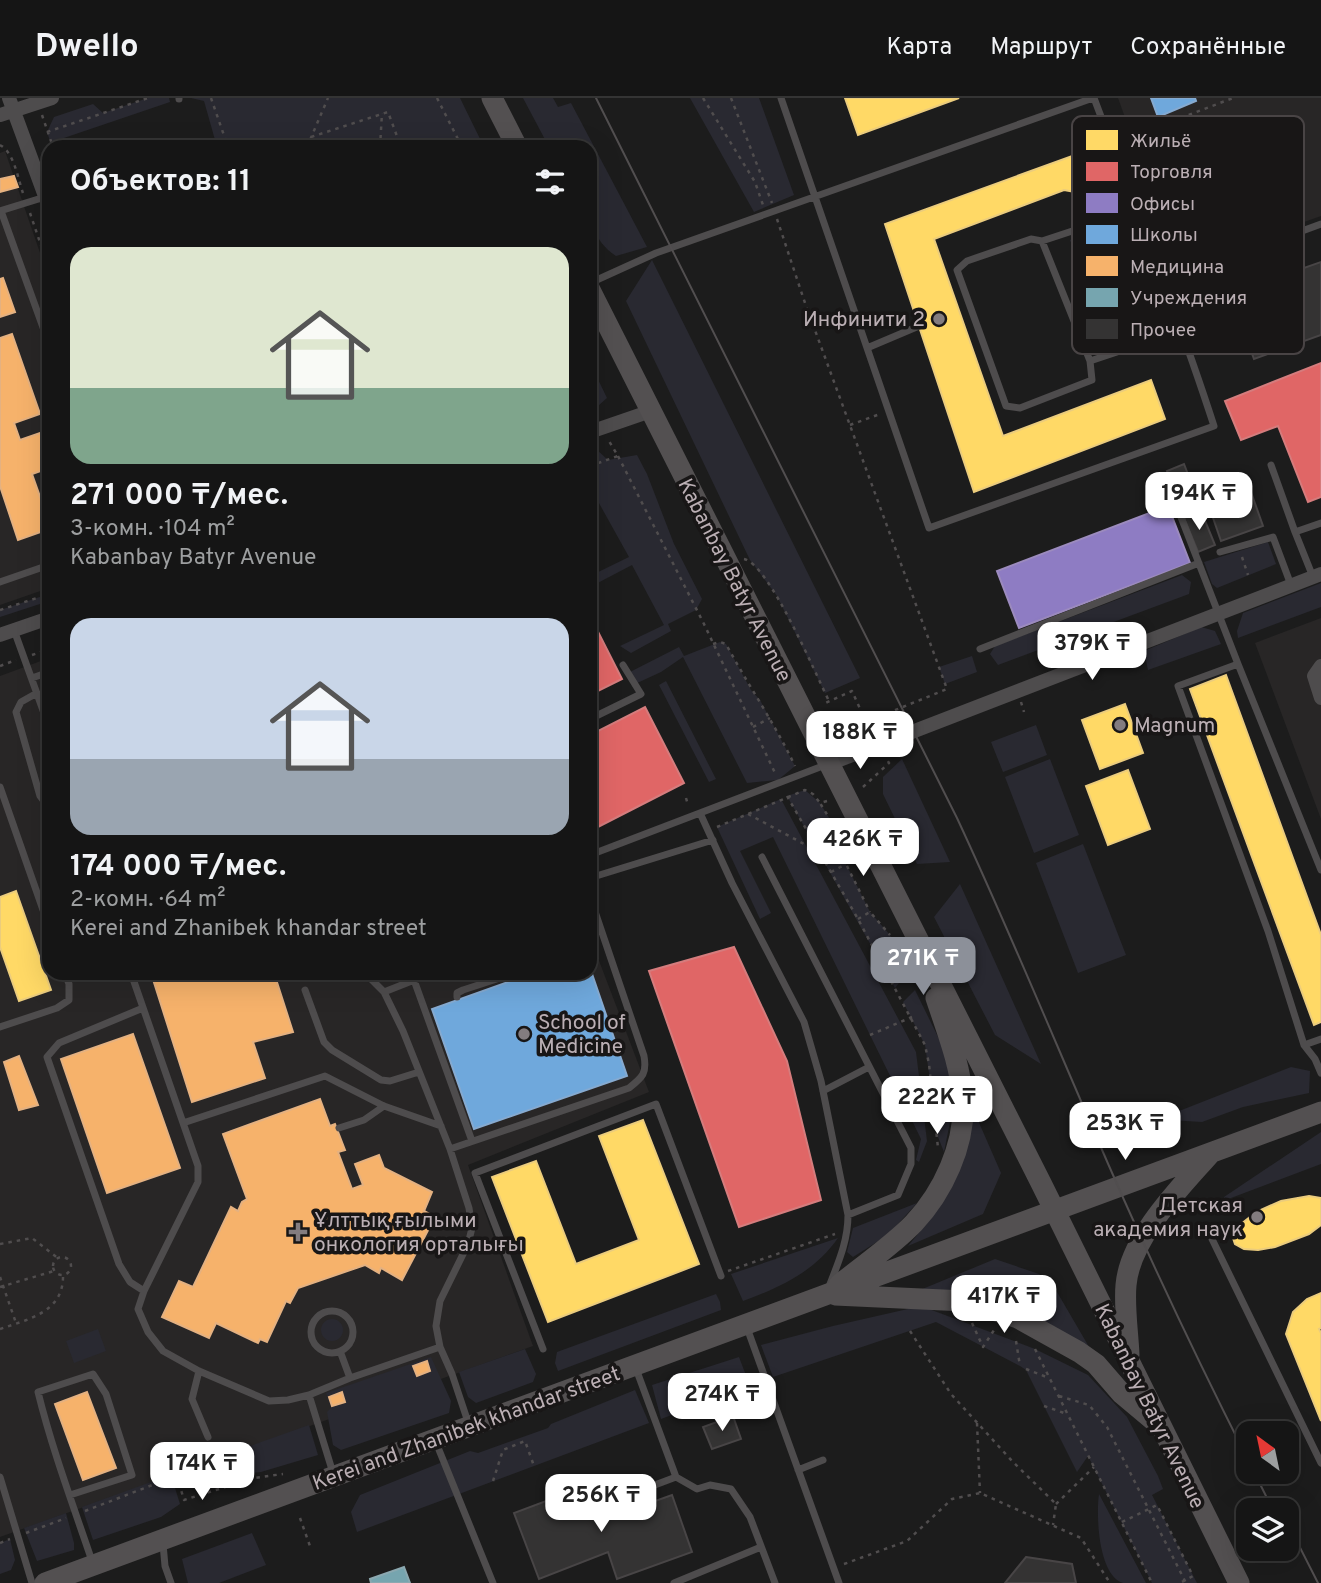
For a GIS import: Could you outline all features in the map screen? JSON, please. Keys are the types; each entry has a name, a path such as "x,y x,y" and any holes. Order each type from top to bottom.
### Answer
{"main road":[{"path":"492,98 513,140"},
{"name":"Kabanbay Batyr Avenue","path":"597,304 1054,1211 1238,1583"},
{"path":"826,1295 913,1224 948,1174 960,1135 963,1103 959,1072 919,943"},
{"name":"Kerei and Zhanibek khandar street","path":"45,1583 1321,1112"},
{"path":"1129,1363 1126,1283 1135,1250 1163,1210 1211,1153"},
{"path":"826,1295 965,1301 1018,1318 1096,1364 1122,1394 1161,1427"}],"street":[{"path":"42,190 7,108 52,98"},
{"path":"597,425 651,411"},
{"path":"829,764 1317,576"},
{"path":"7,633 42,620"},
{"path":"1321,666 1314,676 1321,698"}],"lane":[{"path":"781,98 929,528 1214,426 1191,354"},
{"path":"597,280 656,253 1093,98 1100,116"},
{"path":"42,203 1,211 42,325"},
{"path":"1304,230 1321,224"},
{"path":"1072,231 1042,241 1031,239 992,252 967,261 957,270 1006,406 1020,408 1092,380 1087,354"},
{"path":"1042,241 1072,316"},
{"path":"959,311 970,307"},
{"path":"867,348 919,326"},
{"path":"1090,361 1111,354"},
{"path":"1271,465 1295,532 1317,576"},
{"path":"1165,476 1321,870"},
{"path":"1295,532 1321,523"},
{"path":"1220,552 1273,537 1291,586"},
{"path":"980,649 1199,563"},
{"path":"0,582 42,567"},
{"path":"7,633 24,657 42,707"},
{"path":"1238,664 1178,686 1268,931 1304,1045 1315,1059 1321,1073"},
{"path":"597,716 641,694 623,665"},
{"path":"32,677 42,674"},
{"path":"37,693 21,702 16,712 42,799"},
{"path":"597,852 829,764"},
{"path":"0,788 42,907"},
{"path":"700,813 804,1022 823,1091 848,1215 848,1230 826,1295"},
{"path":"597,878 713,840"},
{"path":"762,857 911,1148 911,1164 898,1195 848,1215"},
{"path":"450,1149 629,1088 644,1076 646,1069 643,1055 597,919"},
{"path":"597,932 600,928"},
{"path":"0,1027 57,1008 69,1000 68,980"},
{"path":"133,980 198,1166 198,1182 144,1291 138,1309 148,1332 163,1351 199,1371 269,1401 309,1395 440,1347"},
{"path":"372,980 384,992 419,1072 450,1149 469,1208 472,1228 468,1244 440,1301 436,1326 440,1347 453,1374 469,1426"},
{"path":"384,992 414,980 472,1141"},
{"path":"457,997 457,993 463,990 494,980"},
{"path":"305,990 324,1042 332,1051 381,1080 419,1072"},
{"path":"143,1008 60,1042 47,1057 119,1264 130,1282 144,1291"},
{"path":"1304,1045 1321,1039"},
{"path":"823,1091 869,1067"},
{"path":"183,1123 325,1076 384,1106 441,1126"},
{"path":"542,1349 475,1172 656,1104 721,1275"},
{"path":"339,1128 364,1120 384,1106"},
{"path":"1212,1239 1321,1461"},
{"path":"335,1311 352,1324 352,1339 340,1352 323,1352 313,1343 311,1330 322,1314 335,1311"},
{"path":"746,1324 839,1583"},
{"path":"340,1352 350,1378"},
{"path":"635,1365 676,1477 697,1489 710,1485 730,1489 750,1517 775,1583"},
{"path":"199,1371 192,1399 208,1437"},
{"path":"70,1495 132,1475 106,1394 93,1374 37,1391 76,1514 93,1565"},
{"path":"309,1395 334,1477"},
{"path":"435,1439 493,1583"},
{"path":"798,1470 823,1460"},
{"path":"0,1477 32,1583"},
{"path":"602,1504 676,1477"},
{"path":"163,1539 165,1566 171,1583"},
{"path":"674,1583 761,1547"}],"path":[{"path":"47,132 148,98"},
{"path":"211,98 226,140"},
{"path":"310,140 328,98"},
{"path":"437,98 458,140"},
{"path":"703,98 755,182 766,215"},
{"path":"731,98 775,211 805,303 947,689 866,722 852,691 823,704"},
{"path":"1186,116 1233,98"},
{"path":"311,137 388,112 398,140"},
{"path":"380,140 382,113"},
{"path":"41,115 50,140"},
{"path":"850,425 888,411"},
{"path":"609,442 696,610 778,780"},
{"path":"597,464 618,456"},
{"path":"1239,547 1248,575"},
{"path":"739,558 750,560 771,584 829,701"},
{"path":"0,610 42,596"},
{"path":"713,644 726,644 751,690 760,700 795,766 787,773"},
{"path":"0,666 42,651"},
{"path":"753,727 770,718"},
{"path":"863,788 889,763 883,751"},
{"path":"708,831 805,790 813,794 839,834 846,864 870,912 890,935"},
{"path":"788,796 912,1017 925,1045 938,1137 938,1158"},
{"path":"686,798 688,805"},
{"path":"820,803 827,801"},
{"path":"748,814 819,852"},
{"path":"831,872 846,864"},
{"path":"858,919 870,912"},
{"path":"870,1035 912,1017"},
{"path":"721,1275 848,1230"},
{"path":"0,1244 32,1238 59,1259 68,1259 70,1271 63,1275"},
{"path":"54,1271 53,1265 59,1259"},
{"path":"2,1286 54,1271 63,1275"},
{"path":"0,1329 41,1315 48,1309 59,1297 63,1275"},
{"path":"0,1276 16,1324"},
{"path":"972,1323 983,1347 994,1332"},
{"path":"911,1331 951,1394 1013,1462 1056,1504"},
{"path":"1016,1341 1020,1366"},
{"path":"1035,1349 1152,1583"},
{"path":"1026,1370 1049,1378"},
{"path":"1059,1396 1089,1405 1097,1412 1185,1582"},
{"path":"1045,1406 1067,1414"},
{"path":"977,1423 980,1493"},
{"path":"493,1481 503,1450 525,1441 534,1466"},
{"path":"18,1536 168,1479 191,1486 215,1478 236,1454"},
{"path":"230,1459 238,1483"},
{"path":"1053,1525 1056,1504 1094,1467"},
{"path":"179,1482 184,1500 238,1483 283,1474"},
{"path":"833,1568 908,1541 952,1499 980,1493 1081,1538 1110,1583"},
{"path":"1122,1522 1157,1505 1193,1576 1180,1583"},
{"path":"300,1518 311,1549"}],"shaded area":[{"path":"148,98 169,98 170,102 61,140 50,140 47,132 54,117 93,104 103,113"},
{"path":"191,98 460,98 481,140 215,140 204,101"},
{"path":"523,98 553,98 558,107 571,103 591,140 545,140"},
{"path":"690,98 759,98 794,195 754,212"},
{"path":"1118,98 1321,98 1321,216 1304,222 1304,116 1124,116"},
{"path":"5,151 42,259 42,590 0,605 0,153"},
{"path":"597,152 647,247 616,256 597,236"},
{"path":"652,260 860,678 825,693 777,596 750,560 626,301"},
{"path":"597,377 607,398 597,407"},
{"path":"597,450 608,460 637,455 674,544 702,599 696,610 668,624 671,631 631,653 620,646 664,625 632,565 597,583 597,573 629,557 597,500"},
{"path":"1268,542 1276,564 1217,588 1212,584 1204,562"},
{"path":"1182,575 1191,582 1189,594 998,665 990,654 995,646"},
{"path":"1321,583 1321,607 1238,638 1237,631 1243,613"},
{"path":"42,596 42,603 0,617 0,610"},
{"path":"1321,618 1321,819 1255,643"},
{"path":"1201,627 1215,631 1221,644 1148,670 1144,651"},
{"path":"720,642 726,644 751,690 760,700 795,766 778,780 747,783 683,657 661,672 635,684 628,673 679,647 684,656"},
{"path":"972,656 977,672 945,684 939,667"},
{"name":"Ұлттық ғылыми онкология орталығы","path":"42,661 42,980 597,980 597,955 649,1092 468,1165 533,1346 0,1537 0,676"},
{"path":"666,681 716,779 709,782 659,685"},
{"path":"1036,725 1047,755 1003,772 991,742"},
{"path":"902,759 950,862 917,864 883,794 883,777"},
{"path":"1050,759 1079,835 1034,853 1005,777"},
{"path":"805,790 820,803 839,834 846,864 870,912 890,935 907,973 895,988 787,796"},
{"path":"781,799 916,1052 927,1141 919,1162 916,1160 921,1139 773,837 740,851 771,913 760,919 717,827"},
{"path":"1083,844 1126,955 1078,973 1036,863"},
{"path":"960,884 1041,1064 995,1035 934,917"},
{"path":"915,990 941,1043 956,1092 944,1152 938,1137 925,1045 903,1002"},
{"path":"1291,1067 1310,1071 1309,1093 1243,1107 1202,1122 1169,1120 1174,1113"},
{"path":"970,1102 1001,1173 983,1214 908,1246 933,1216"},
{"path":"1321,1132 1321,1164 1223,1201 1224,1197"},
{"path":"917,1203 888,1235 853,1257 847,1252 853,1228"},
{"path":"838,1238 829,1250 796,1277 743,1301 731,1274"},
{"path":"995,1259 1039,1274 1057,1292 1092,1352 994,1298 965,1292 920,1290"},
{"path":"716,1294 721,1310 558,1371 555,1363 557,1352"},
{"path":"921,1306 1035,1349 1088,1375 1127,1417 1158,1476 1163,1489 1152,1495 1197,1583 1152,1583 1088,1456 1077,1472 1026,1370 1020,1366 936,1322 773,1377 761,1345"},
{"path":"332,1319 340,1322 343,1330 340,1338 332,1341 324,1338 321,1330 324,1322"},
{"path":"98,1329 106,1351 74,1363 66,1341"},
{"path":"525,1349 536,1374 533,1382 476,1403 468,1397 459,1372"},
{"path":"431,1357 451,1401 449,1413 341,1450 333,1445 327,1412 331,1408 326,1393"},
{"path":"739,1357 750,1386 661,1419 652,1385"},
{"path":"635,1390 649,1423 357,1532 351,1512 360,1495 470,1451 478,1453 548,1428 551,1424"},
{"path":"309,1425 318,1455 261,1472 242,1474 236,1451"},
{"path":"225,1455 230,1459 225,1466 202,1483 179,1482 173,1474"},
{"path":"162,1478 175,1488 180,1504 161,1517 93,1540 82,1507"},
{"path":"1099,1494 1146,1583 1123,1583 1108,1569 1100,1543"},
{"path":"66,1513 74,1550 37,1561 24,1528"},
{"path":"252,1533 266,1565 219,1583 188,1583 182,1559"},
{"path":"10,1539 15,1560 11,1570 0,1574 0,1543"}],"building: Жильё":[{"path":"845,98 959,98 858,135"},
{"path":"845,98 959,98 858,135"},
{"name":"Инфинити 2","path":"1072,156 1072,191 1064,190 934,239 1003,436 1151,380 1165,419 974,492 885,224"},
{"path":"1226,675 1321,935 1321,1022 1314,1025 1190,689"},
{"path":"1125,704 1143,753 1100,769 1082,720"},
{"path":"1128,770 1150,829 1108,845 1086,786"},
{"path":"16,891 42,965 42,980 47,980 51,990 19,1001 0,947 0,897"},
{"path":"643,1120 699,1264 548,1322 492,1177 536,1161 576,1264 639,1240 599,1136"},
{"path":"1309,1196 1321,1198 1321,1225 1309,1234 1275,1247 1258,1250 1244,1249 1235,1244 1232,1235 1235,1229 1256,1212 1281,1201"},
{"path":"1321,1293 1321,1421 1286,1334 1293,1312 1307,1299"}],"building: Торговля":[{"path":"1321,363 1321,497 1308,502 1278,426 1241,440 1225,401"},
{"path":"597,630 622,679 597,692"},
{"path":"645,707 684,783 597,827 597,731"},
{"path":"734,947 787,1061 821,1200 739,1227 649,971"}],"building: Офисы":[{"path":"1168,506 1190,563 1019,628 997,571"}],"building: Школы":[{"path":"1151,98 1195,98 1196,101 1158,116"},
{"name":"School of Medicine","path":"513,980 594,980 627,1076 474,1129 432,1009"}],"building: Медицина":[{"path":"14,176 18,187 0,192 0,179"},
{"path":"3,278 15,312 0,317 0,279"},
{"path":"12,334 40,414 14,423 20,440 42,432 42,470 32,474 42,502 42,531 18,540 0,486 0,338"},
{"path":"153,980 276,980 293,1032 253,1042 265,1078 192,1102"},
{"path":"133,1034 180,1168 107,1193 61,1059"},
{"path":"19,1056 38,1105 19,1110 4,1062"},
{"path":"320,1099 330,1126 335,1124 345,1150 338,1152 352,1189 363,1185 355,1164 379,1155 384,1168 432,1192 424,1211 435,1217 402,1280 381,1268 379,1273 365,1265 298,1288 290,1303 286,1301 267,1342 260,1339 258,1343 216,1323 209,1338 162,1317 179,1281 193,1287 231,1207 238,1211 242,1202 247,1199 223,1134"},
{"path":"427,1361 430,1371 417,1376 413,1366"},
{"path":"87,1392 116,1468 83,1480 55,1404"},
{"path":"342,1392 345,1402 332,1406 329,1397"}],"building: Учреждения":[{"path":"404,1567 410,1583 371,1583 370,1579"}],"building: Прочее":[{"path":"1321,262 1321,335 1304,341 1304,268"},
{"path":"1252,354 1268,354 1254,359"},
{"path":"1184,464 1201,508 1185,515 1167,471"},
{"path":"1246,478 1263,526 1221,541 1211,512 1220,508 1218,501 1229,496 1227,491 1237,488 1235,482"},
{"path":"1201,511 1215,545 1198,552 1184,518"},
{"path":"733,1416 741,1439 712,1449 703,1427"},
{"path":"586,1486 599,1521 672,1495 692,1552 617,1579 608,1552 539,1579 514,1513"},
{"path":"1026,1557 1072,1564 1076,1583 1005,1583"}],"tram line":[{"path":"596,98 957,818 1130,1213 1236,1436"},
{"path":"1260,1484 1267,1498"},
{"path":"1299,1546 1318,1583"}],"place":[{"name":"Инфинити 2","path":"939,319"},
{"name":"Magnum","path":"1120,725"},
{"name":"School of Medicine","path":"524,1034"},
{"name":"Детская академия наук","path":"1257,1217"},
{"name":"Ұлттық ғылыми онкология орталығы","path":"298,1232"}]}
